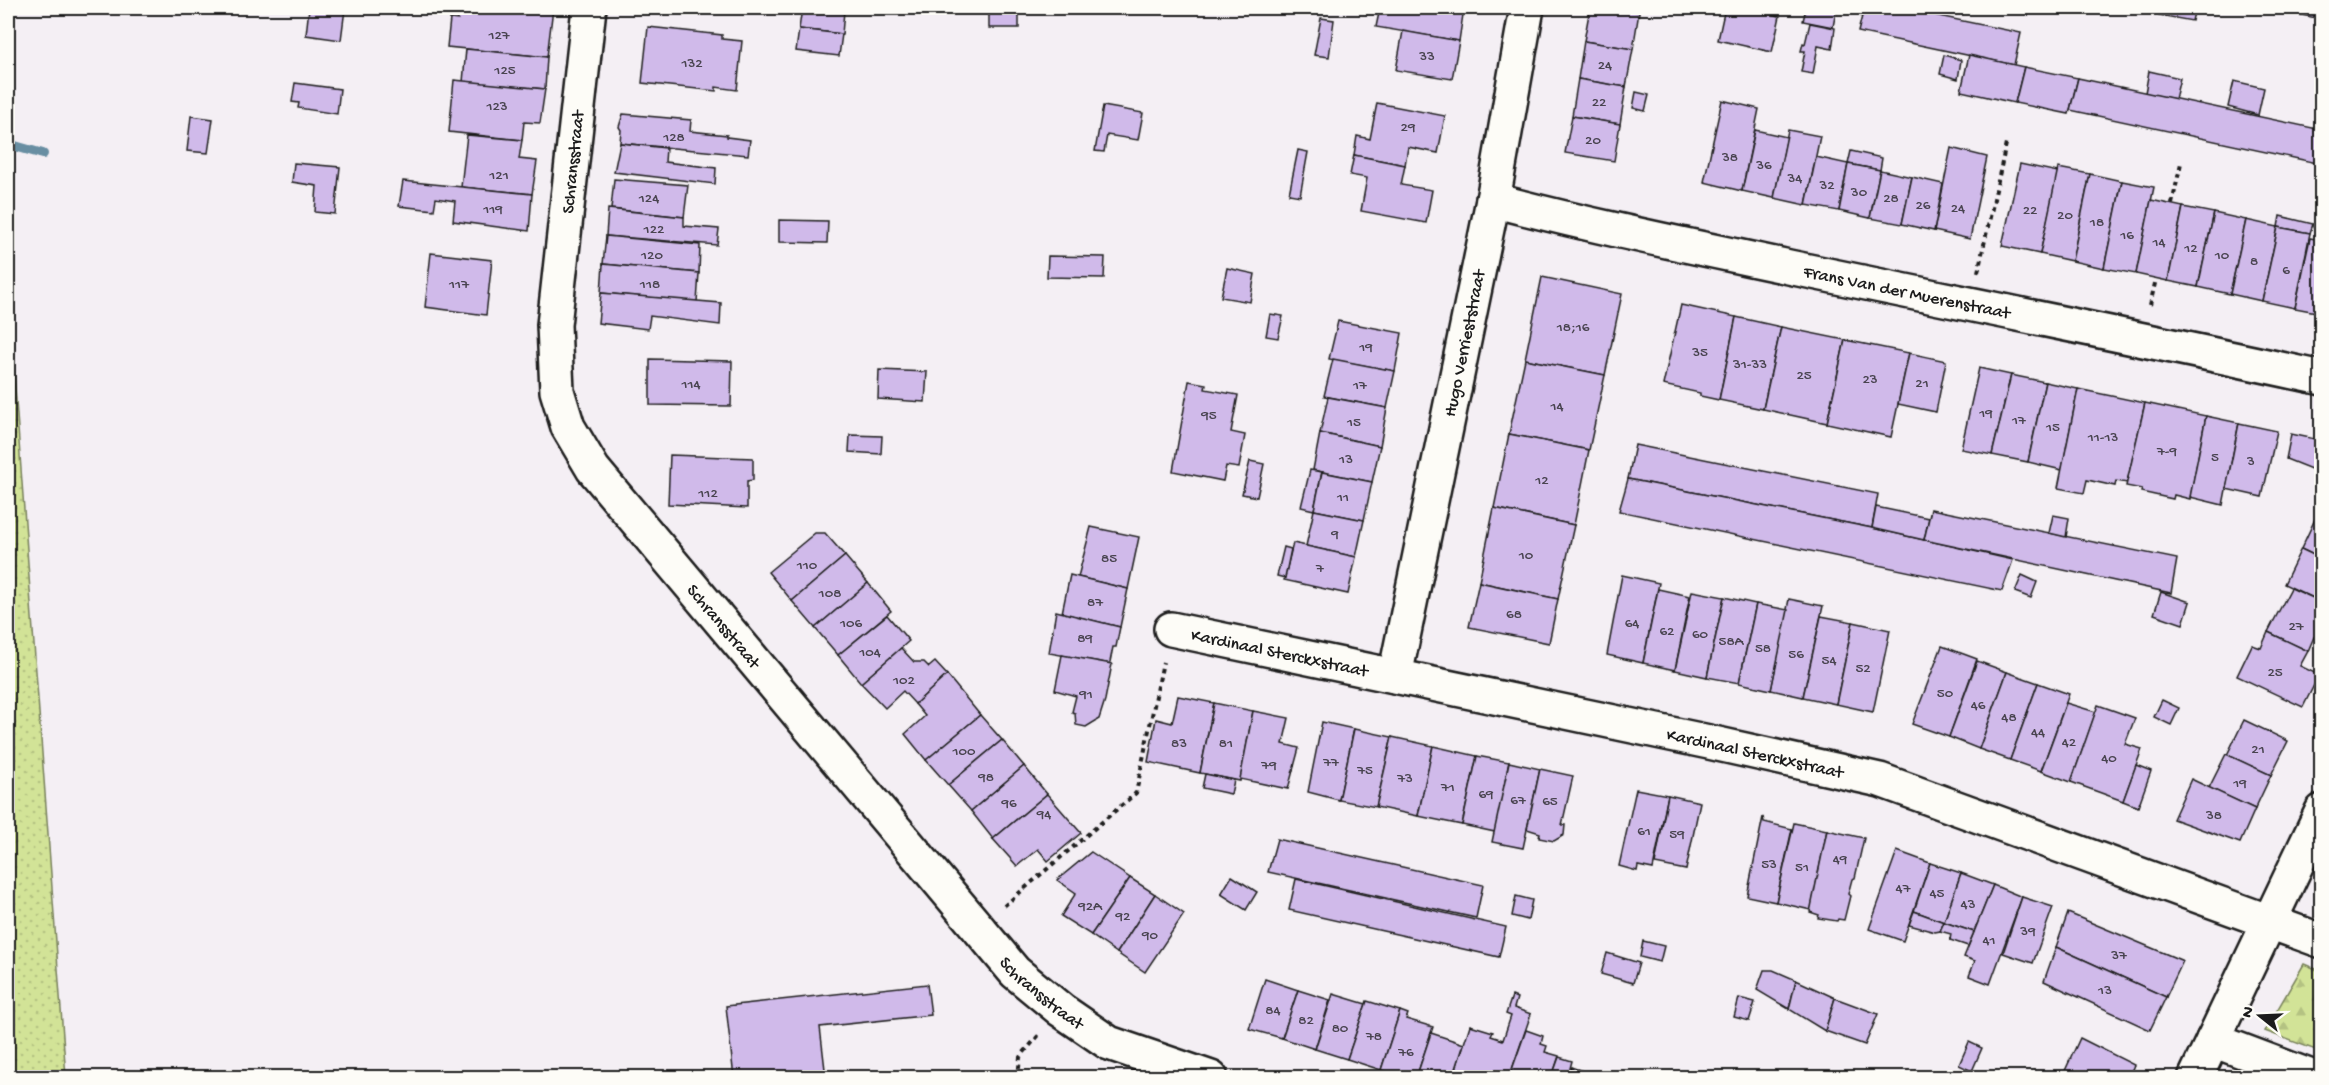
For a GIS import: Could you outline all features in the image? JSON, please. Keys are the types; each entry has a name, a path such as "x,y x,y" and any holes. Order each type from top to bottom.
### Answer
{"street":[{"name":"Schransstraat","path":"589,8 554,325 557,391 568,427 592,469 1015,972 1061,1010 1110,1043 1212,1077"},
{"name":"Hugo Verrieststraat","path":"1395,676 1493,200 1527,8"},
{"name":"Frans Van der Muerenstraat","path":"1493,200 1580,223 1971,305 2143,338 2322,378"},
{"name":"Kardinaal Sterckxstraat","path":"1171,628 1880,780 2322,941"},
{"path":"2195,1077 2322,811"},
{"path":"2213,1040 2314,1077"}],"path":[{"path":"1971,305 2006,144"},
{"path":"2172,204 2181,164"},
{"path":"978,928 1136,793 1171,628"},
{"path":"1018,1077 1020,1057 1061,1010"}],"green space":[{"path":"8,293 66,1077 8,1077"},
{"path":"2304,964 2321,971 2321,1052 2265,1031"}],"building":[{"path":"309,8 345,9 341,40 306,35"},
{"path":"459,8 553,8 547,57 447,47 450,19 458,20"},
{"path":"802,8 844,11 842,34 799,29"},
{"path":"989,8 1019,8 1019,28 989,28"},
{"path":"1380,8 1464,8 1459,41 1376,27"},
{"path":"1590,8 1614,8 1639,12 1633,49 1584,41"},
{"path":"1725,8 1740,8 1780,16 1772,52 1718,40"},
{"path":"1806,8 1825,8 1836,11 1833,27 1803,21"},
{"path":"1864,8 1900,8 2021,33 2014,65 1858,32"},
{"path":"2161,8 2195,8 2192,21 2159,15"},
{"path":"2302,8 2322,8 2322,19 2301,15"},
{"path":"1321,18 1334,20 1329,57 1314,55"},
{"path":"1810,23 1835,28 1832,49 1818,46 1813,74 1801,72 1805,51 1801,51"},
{"path":"648,27 722,35 722,39 742,41 737,90 716,87 716,91 642,83"},
{"path":"799,29 842,34 839,56 796,51"},
{"path":"1403,31 1459,41 1452,79 1396,70"},
{"path":"1584,41 1633,49 1626,87 1578,79"},
{"path":"466,49 547,57 545,89 463,82"},
{"path":"1944,55 1961,60 1958,79 1940,74"},
{"path":"1969,55 2024,67 2015,103 1961,91"},
{"path":"2024,67 2078,78 2069,114 2015,103"},
{"path":"2149,71 2180,78 2175,99 2145,93"},
{"path":"2078,78 2322,130 2322,164 2070,110"},
{"path":"1578,79 1626,87 1620,124 1572,116"},
{"path":"454,80 545,89 540,123 524,122 522,140 449,132"},
{"path":"2234,81 2264,88 2258,115 2228,107"},
{"path":"295,83 340,89 337,114 298,108 299,103 292,102"},
{"path":"1636,92 1649,95 1645,111 1633,108"},
{"path":"1722,100 1759,109 1742,191 1704,182"},
{"path":"1377,103 1445,116 1438,153 1408,147 1405,165 1354,155 1357,136 1370,139"},
{"path":"1103,106 1143,113 1138,140 1107,135 1104,152 1095,151"},
{"path":"623,114 691,120 690,131 750,140 748,155 620,143 621,130 619,127"},
{"path":"191,116 213,119 208,153 187,151"},
{"path":"1572,116 1620,124 1614,161 1565,153"},
{"path":"1755,130 1787,137 1774,198 1742,191"},
{"path":"1788,130 1820,136 1806,205 1774,198"},
{"path":"467,135 522,140 519,159 537,161 532,194 461,187"},
{"path":"620,143 666,148 665,162 716,168 715,184 614,172"},
{"path":"1951,148 1987,157 1970,239 1934,231"},
{"path":"1298,150 1308,152 1300,196 1289,194"},
{"path":"1851,151 1882,158 1880,170 1848,164"},
{"path":"1354,155 1405,165 1401,185 1432,190 1426,223 1361,211 1367,178 1350,175"},
{"path":"1816,157 1848,164 1839,211 1806,205"},
{"path":"294,163 340,167 335,214 315,212 317,186 292,182"},
{"path":"1848,164 1880,170 1870,218 1839,211"},
{"path":"2020,164 2058,172 2040,254 2002,246"},
{"path":"2058,168 2090,174 2072,261 2040,254"},
{"path":"1880,170 1912,177 1902,224 1870,218"},
{"path":"2090,174 2122,181 2104,268 2072,261"},
{"path":"1912,177 1943,184 1934,231 1902,224"},
{"path":"614,179 688,185 684,217 611,209"},
{"path":"403,181 532,194 529,231 453,221 455,201 436,198 434,210 399,206"},
{"path":"2122,181 2154,187 2136,274 2104,268"},
{"path":"2151,200 2183,207 2168,281 2136,274"},
{"path":"2183,207 2214,213 2198,287 2168,281"},
{"path":"608,209 684,217 684,226 719,229 717,245 606,236"},
{"path":"2214,213 2246,220 2230,294 2198,287"},
{"path":"2280,216 2313,224 2310,233 2278,227"},
{"path":"779,220 828,221 827,243 779,242"},
{"path":"2246,220 2278,227 2262,301 2230,294"},
{"path":"2278,227 2310,233 2295,308 2262,301"},
{"path":"606,236 700,245 699,273 603,264"},
{"path":"2310,238 2322,240 2322,313 2295,308"},
{"path":"431,253 492,260 486,315 425,307"},
{"path":"1048,256 1105,257 1104,278 1047,277"},
{"path":"603,264 699,273 697,302 601,293"},
{"path":"1227,268 1255,274 1250,302 1221,297"},
{"path":"1542,277 1622,294 1605,375 1525,359"},
{"path":"601,293 721,303 720,325 650,316 648,329 598,323"},
{"path":"1681,305 1736,317 1719,400 1700,396 1700,393 1663,385"},
{"path":"1270,314 1283,316 1278,338 1266,336"},
{"path":"1736,317 1781,327 1763,409 1719,400"},
{"path":"1338,321 1402,333 1395,371 1329,359"},
{"path":"1781,327 1845,340 1827,423 1763,409"},
{"path":"1845,340 1909,353 1891,437 1827,423"},
{"path":"1909,353 1946,361 1936,412 1898,404"},
{"path":"650,359 732,361 731,406 650,405"},
{"path":"1333,359 1395,371 1387,408 1324,396"},
{"path":"1525,359 1605,375 1589,450 1509,434"},
{"path":"1979,368 2011,375 1992,455 1961,449"},
{"path":"879,370 927,372 925,402 878,399"},
{"path":"2011,375 2045,382 2028,462 1992,455"},
{"path":"1189,381 1206,384 1205,389 1238,395 1231,432 1245,435 1239,468 1226,466 1223,481 1173,471"},
{"path":"2045,382 2078,389 2062,470 2028,462"},
{"path":"2078,389 2145,403 2127,483 2116,481 2115,486 2087,480 2084,493 2058,488"},
{"path":"1328,397 1387,408 1380,446 1320,433"},
{"path":"2145,403 2206,416 2190,499 2174,495 2173,499 2126,486"},
{"path":"2206,416 2239,423 2223,505 2190,497"},
{"path":"2239,423 2277,431 2262,497 2226,489"},
{"path":"1320,433 1380,446 1372,482 1313,470"},
{"path":"1509,434 1589,450 1574,525 1494,508"},
{"path":"2291,434 2320,440 2316,471 2286,459"},
{"path":"850,435 882,436 881,454 849,452"},
{"path":"1635,445 1878,494 1872,528 1628,479"},
{"path":"670,455 753,458 753,480 747,481 747,508 668,504"},
{"path":"1250,461 1264,464 1257,497 1242,494"},
{"path":"1310,470 1322,472 1314,510 1301,507"},
{"path":"1322,472 1372,482 1364,520 1314,510"},
{"path":"1628,479 1872,528 2013,560 2002,591 1619,511"},
{"path":"1876,507 1929,518 1924,540 1872,528"},
{"path":"1494,508 1574,525 1558,599 1479,582"},
{"path":"1931,509 2177,559 2171,593 1924,540"},
{"path":"1314,510 1364,520 1356,557 1306,546"},
{"path":"2053,515 2069,518 2066,537 2049,533"},
{"path":"2317,515 2322,517 2322,559 2301,549"},
{"path":"1091,527 1139,537 1128,589 1078,577"},
{"path":"815,533 825,533 845,556 792,601 768,572"},
{"path":"1293,543 1356,557 1348,594 1284,580"},
{"path":"1284,547 1291,549 1285,578 1277,576"},
{"path":"2301,549 2322,559 2322,602 2284,584"},
{"path":"845,556 868,583 815,628 792,601"},
{"path":"1070,575 1128,589 1120,627 1062,613"},
{"path":"1622,575 1659,583 1643,663 1607,655"},
{"path":"2022,575 2037,582 2031,598 2015,592"},
{"path":"1479,582 1558,599 1549,643 1469,627"},
{"path":"868,583 891,611 838,655 815,628"},
{"path":"2291,588 2322,602 2322,641 2314,637 2308,651 2268,632"},
{"path":"1658,589 1690,596 1675,670 1643,663"},
{"path":"1692,591 1724,597 1707,677 1675,670"},
{"path":"2161,592 2190,602 2183,624 2154,614"},
{"path":"1724,597 1756,604 1739,683 1707,677"},
{"path":"1789,599 1823,606 1803,697 1771,690"},
{"path":"1756,604 1788,610 1771,690 1739,683"},
{"path":"1056,611 1120,627 1116,647 1113,647 1110,662 1112,664 1049,653"},
{"path":"887,615 909,641 861,683 838,655"},
{"path":"1821,616 1853,622 1836,704 1803,697"},
{"path":"1853,622 1890,630 1873,712 1836,704"},
{"path":"2268,632 2308,651 2300,666 2319,675 2303,707 2237,676 2252,645 2261,648"},
{"path":"1942,646 1977,659 1949,737 1912,724"},
{"path":"901,648 914,662 924,662 929,667 935,662 947,675 915,704 903,691 885,708 861,683"},
{"path":"1062,655 1112,664 1099,719 1086,727 1076,725 1075,713 1072,712 1076,696 1055,690"},
{"path":"1977,661 2007,672 1979,749 1949,737"},
{"path":"2007,672 2038,683 2010,760 1979,749"},
{"path":"947,675 980,715 926,760 905,734 925,716 915,704"},
{"path":"2038,683 2069,694 2041,771 2010,760"},
{"path":"1178,696 1214,703 1200,773 1148,762 1156,719 1172,723"},
{"path":"2162,700 2179,708 2171,725 2154,717"},
{"path":"1214,703 1253,711 1240,781 1200,773"},
{"path":"2066,703 2096,712 2071,782 2041,771"},
{"path":"2098,705 2135,718 2125,744 2142,749 2123,801 2071,782"},
{"path":"1253,711 1289,718 1283,744 1299,748 1288,789 1240,779"},
{"path":"980,715 1002,740 948,785 926,760"},
{"path":"2244,720 2288,741 2271,775 2227,755"},
{"path":"1322,722 1354,729 1339,800 1308,792"},
{"path":"1354,729 1392,737 1376,807 1339,800"},
{"path":"1392,737 1433,746 1418,816 1376,807"},
{"path":"1002,740 1024,766 971,811 948,785"},
{"path":"1433,746 1477,756 1462,825 1418,816"},
{"path":"2226,754 2271,775 2255,809 2209,788"},
{"path":"1477,756 1509,762 1495,832 1462,825"},
{"path":"1509,762 1540,769 1523,848 1492,842"},
{"path":"2136,765 2151,771 2138,807 2123,801"},
{"path":"1024,766 1047,794 993,839 971,811"},
{"path":"1540,769 1573,776 1562,825 1565,825 1564,835 1554,841 1539,838 1540,833 1527,829"},
{"path":"1205,774 1234,780 1231,794 1202,788"},
{"path":"2191,779 2255,809 2240,843 2173,819"},
{"path":"1636,789 1668,795 1653,869 1638,866 1637,871 1619,866"},
{"path":"1047,794 1081,833 1048,861 1038,849 1017,866 993,839"},
{"path":"1668,795 1700,802 1686,870 1655,864"},
{"path":"1763,817 1764,822 1792,829 1776,902 1747,896"},
{"path":"1794,823 1827,830 1811,910 1776,902"},
{"path":"1827,830 1864,838 1855,878 1852,879 1848,894 1850,896 1844,920 1818,918 1819,915 1810,912"},
{"path":"1277,839 1483,885 1476,918 1268,872"},
{"path":"1897,851 1930,863 1903,941 1869,929"},
{"path":"1091,852 1130,878 1091,935 1061,916 1076,893 1057,880"},
{"path":"1930,863 1961,873 1944,922 1914,911"},
{"path":"1961,873 1993,885 1974,932 1944,922"},
{"path":"1232,876 1257,892 1246,910 1221,894"},
{"path":"1130,878 1155,894 1117,953 1091,935"},
{"path":"1296,879 1506,927 1499,957 1289,910"},
{"path":"1993,885 2022,897 1990,984 1969,976 1975,961 1964,957"},
{"path":"1155,894 1184,914 1145,972 1117,953"},
{"path":"1516,896 1532,900 1528,920 1512,916"},
{"path":"2022,897 2053,907 2033,963 2003,953"},
{"path":"1914,911 1944,922 1940,931 1935,932 1909,925"},
{"path":"2068,913 2183,961 2166,997 2056,947"},
{"path":"1944,922 1974,932 1968,946 1950,940 1951,934 1940,931"},
{"path":"1643,941 1664,946 1660,962 1640,957"},
{"path":"2056,947 2166,997 2150,1030 2044,981"},
{"path":"1607,953 1639,963 1633,983 1601,974"},
{"path":"1764,970 1773,970 1796,980 1789,1009 1757,990"},
{"path":"1265,979 1298,990 1282,1038 1249,1029"},
{"path":"1796,980 1835,998 1825,1031 1789,1009"},
{"path":"927,984 931,1015 820,1027 826,1078 734,1078 726,1006"},
{"path":"1298,990 1330,1000 1315,1049 1282,1038"},
{"path":"1333,994 1366,1004 1347,1059 1315,1049"},
{"path":"1512,996 1517,998 1514,1008 1531,1014 1509,1078 1453,1078 1470,1025 1493,1032 1491,1036 1503,1040 1511,1016 1506,1014"},
{"path":"1739,998 1755,1002 1749,1021 1734,1017"},
{"path":"1835,998 1878,1014 1865,1045 1825,1031"},
{"path":"1367,1001 1400,1011 1381,1070 1347,1059"},
{"path":"1400,1011 1408,1014 1406,1019 1433,1027 1416,1078 1404,1078 1381,1070"},
{"path":"1526,1030 1543,1036 1541,1044 1547,1046 1545,1052 1559,1056 1554,1071 1567,1078 1509,1078"},
{"path":"1431,1033 1464,1044 1453,1078 1416,1078"},
{"path":"2080,1038 2134,1065 2128,1078 2074,1078 2064,1073"},
{"path":"1969,1042 1982,1048 1972,1071 1959,1065"},
{"path":"1559,1057 1572,1061 1568,1076 1554,1071"},
{"path":"1571,1067 1583,1071 1599,1078 1568,1076"}],"waterway":[{"path":"8,144 43,154"}]}
